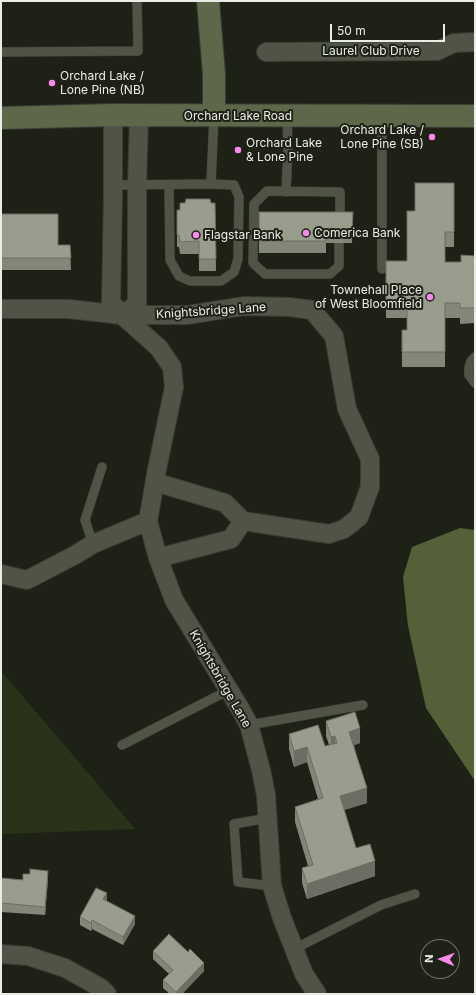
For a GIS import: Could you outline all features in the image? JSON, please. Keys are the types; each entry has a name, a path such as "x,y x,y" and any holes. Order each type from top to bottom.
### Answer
{"main road":[{"path":"208,1 214,74 214,116"},
{"name":"Orchard Lake Road","path":"1,118 113,115 475,116"}],"street":[{"name":"Laurel Club Drive","path":"266,52 437,51 454,42 475,42"},
{"name":"Knightsbridge Lane","path":"113,115 111,302 122,315 159,348 172,367 174,387 148,521 158,558 174,600 249,725 261,770 268,818 272,886 282,918 304,974 317,994"},
{"path":"1,309 69,309 122,315 137,304 137,186 139,116"},
{"name":"Knightsbridge Lane","path":"122,315 188,315 244,306 289,307 312,310 334,336 347,409 370,459 370,487 359,516 344,529 329,534 243,521"},
{"path":"155,482 224,503 243,521 231,539 158,558"},
{"path":"1,574 27,580 93,544 148,521"},
{"path":"1,954 28,956 65,968 101,988 107,994"}],"lane":[{"path":"1,52 138,51 137,1"},
{"path":"211,184 214,116"},
{"path":"286,192 288,149 287,116"},
{"path":"382,116 382,269"},
{"path":"113,185 137,186 169,185 211,184 234,185 239,197 238,259 234,272 221,281 190,281 179,276 170,260 169,185"},
{"path":"339,243 339,266 330,274 265,274 253,263 254,204 267,191 340,192 340,224"},
{"path":"475,357 471,361 469,375 475,383"},
{"path":"93,544 85,520 102,467"},
{"path":"122,745 229,690"},
{"path":"249,725 363,705"},
{"path":"268,818 234,824 238,882 272,886"},
{"path":"294,949 381,905 415,894"}],"shaded area":[{"path":"460,528 475,530 475,781 426,708 408,626 403,577 412,547"},
{"path":"1,671 83,767 135,829 1,834"}],"building":[{"name":"Townehall Place of West Bloomfield","path":"415,183 454,183 454,232 445,232 445,262 461,262 461,255 475,256 475,308 460,308 460,303 445,303 445,352 402,352 402,330 407,330 407,303 386,303 386,261 407,261 407,211 415,211"},
{"name":"Flagstar Bank","path":"186,199 210,199 211,203 215,203 216,259 199,259 199,241 180,242 179,235 177,235 177,210 180,210 180,203 185,203"},
{"path":"259,212 353,212 352,231 326,231 326,241 259,241"},
{"path":"1,214 58,214 58,245 70,245 71,258 1,258"},
{"path":"355,712 360,728 349,732 367,788 340,796 356,848 370,844 375,861 307,884 302,868 313,865 295,807 323,798 307,747 294,751 289,734 318,725 325,746 337,743 335,736 331,737 326,721"},
{"path":"30,869 48,871 45,907 1,903 1,878 23,880 23,874 30,874"},
{"path":"96,888 107,893 103,899 135,916 123,937 92,920 91,923 80,917"},
{"path":"169,934 188,952 190,949 204,963 176,992 163,980 173,970 153,951"}],"place":[{"name":"Orchard Lake / Lone Pine (NB)","path":"52,83"},
{"name":"Orchard Lake / Lone Pine (SB)","path":"432,137"},
{"name":"Orchard Lake & Lone Pine","path":"238,150"},
{"name":"Comerica Bank","path":"306,233"},
{"name":"Flagstar Bank","path":"196,235"},
{"name":"Townehall Place of West Bloomfield","path":"430,297"}]}
